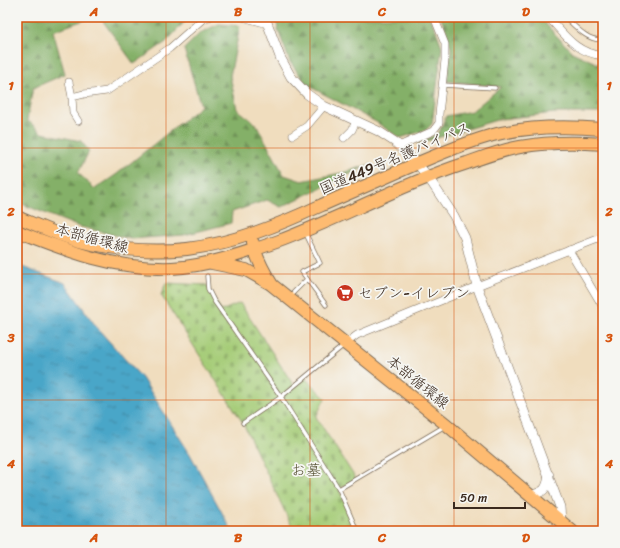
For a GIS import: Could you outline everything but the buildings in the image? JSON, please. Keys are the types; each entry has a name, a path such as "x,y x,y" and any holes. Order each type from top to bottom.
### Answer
{"highway":[{"name":"国道449号名護バイパス","path":"251,235 283,223 438,154 493,135 524,129 565,126 603,129"},
{"name":"国道449号名護バイパス","path":"254,250 304,231 428,177 492,154 519,147 565,143 603,144"},
{"name":"本部循環線","path":"17,217 51,231 91,244 130,249 186,249 251,235 254,250 272,285 447,425 572,531"},
{"name":"本部循環線","path":"17,231 88,257 129,266 172,268 209,263 254,250"},
{"path":"209,263 246,270 272,285"}],"street":[{"path":"72,97 107,91 170,48 204,18 209,17"},
{"path":"242,17 267,21 280,57 291,77 307,94 324,106 378,131 399,146 418,163 454,216 465,238 477,286 524,414 549,474 560,507 561,522"},
{"path":"399,146 433,131 439,123 445,60 445,44 434,17"},
{"path":"548,17 570,42 583,51 603,56"},
{"path":"69,82 73,112 78,121"},
{"path":"293,135 307,126 324,106"},
{"path":"344,138 352,130 356,121"},
{"path":"345,344 357,336 477,286 603,237"},
{"path":"569,250 603,307"},
{"path":"529,496 541,493 544,490 548,485 549,474"}],"lane":[{"path":"565,17 588,36 600,40 603,39"},
{"path":"442,85 495,88"},
{"path":"304,231 320,263 302,272 326,305"},
{"path":"207,276 208,289 214,301 281,397 339,489 357,531"},
{"path":"288,298 307,279"},
{"path":"243,423 281,397 345,344"},
{"path":"339,489 447,425"}],"green space":[{"path":"17,17 93,17 53,31 65,74 33,88 27,120 42,133 81,141 89,151 78,173 95,189 117,174 201,106 184,49 200,33 219,24 240,26 230,76 237,109 256,124 284,175 302,181 346,172 371,164 281,207 267,200 232,212 231,223 184,235 131,239 77,226 17,202 17,125 19,124 17,105 23,74 17,66"},
{"path":"100,17 189,17 166,42 134,64"},
{"path":"276,17 429,17 442,47 432,124 426,130 400,138 376,122 307,85 290,62 278,30"},
{"path":"440,17 539,17 572,52 598,64 603,63 603,113 555,113 500,119 417,144 439,133 446,116 472,111 501,87 447,81 451,48 446,30"},
{"name":"お墓","path":"166,283 207,285 221,311 240,303 294,386 305,378 325,398 316,417 356,479 339,489 357,531 294,531 243,423 161,295"}],"water":[{"path":"17,265 65,283 98,329 142,378 190,454 232,531 17,531"}],"place":[{"name":"セブン-イレブン","path":"345,293"}]}
